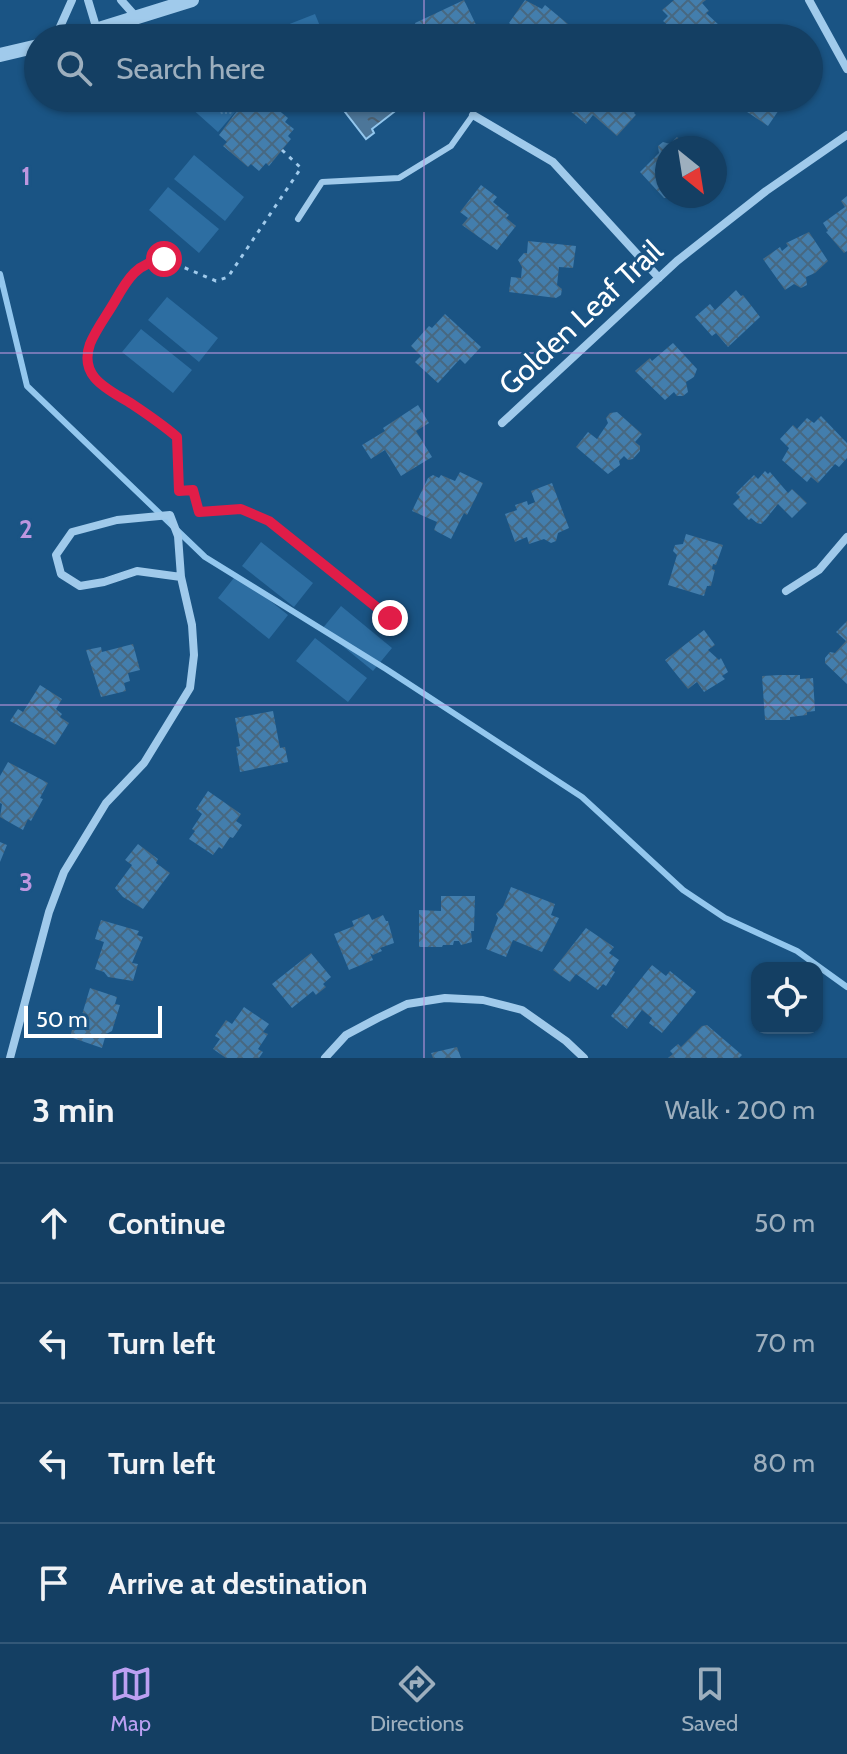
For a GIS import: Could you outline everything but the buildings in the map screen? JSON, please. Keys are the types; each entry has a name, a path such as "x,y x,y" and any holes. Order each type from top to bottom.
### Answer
{"street":[{"path":"61,24 72,0"},
{"path":"88,0 95,24"},
{"path":"121,0 137,19"},
{"path":"119,24 192,0"},
{"path":"809,0 822,24"},
{"path":"823,25 847,69"},
{"path":"0,55 24,49"},
{"path":"473,115 553,162 659,278"},
{"name":"Golden Leaf Trail","path":"502,423 677,261 766,191 847,135"},
{"path":"10,1058 49,912 64,872 106,803 144,763 190,688 193,640 181,577 178,536 170,515 117,520 72,532 56,555 61,574 80,586 137,571 181,577"},
{"path":"786,591 819,570 847,537"},
{"path":"325,1058 346,1035 378,1018 407,1004 445,998 483,1000 522,1010 566,1041 584,1058"}],"lane":[{"path":"298,219 322,182 399,178 451,146 473,115"}],"path":[{"path":"282,150 301,168 228,277 216,281 164,259 138,267 128,278 90,345 87,359 92,375 99,384 177,437 179,491 193,490 199,512 241,509 269,521 390,618"}],"green space":[{"path":"315,14 319,24 290,24"},
{"path":"196,112 235,112 218,132"},
{"path":"194,155 244,197 225,221 174,179"},
{"path":"168,187 219,229 199,253 149,210"},
{"path":"167,297 218,338 199,362 148,320"},
{"path":"141,329 192,370 173,393 122,352"},
{"path":"261,542 313,583 294,607 242,566"},
{"path":"237,574 288,615 269,639 218,598"},
{"path":"341,606 392,648 373,671 322,629"},
{"path":"315,638 367,678 348,702 296,661"}],"water":[{"path":"345,112 394,112 372,129 374,133 366,139"}],"waterway":[{"path":"0,274 27,386 205,557 386,669 582,797 683,890 725,918 797,951 847,987"}],"route":[{"path":"164,259 138,267 128,278 90,345 87,359 92,375 114,395 177,437 179,491 193,490 199,512 241,509 269,521 390,618"}]}
